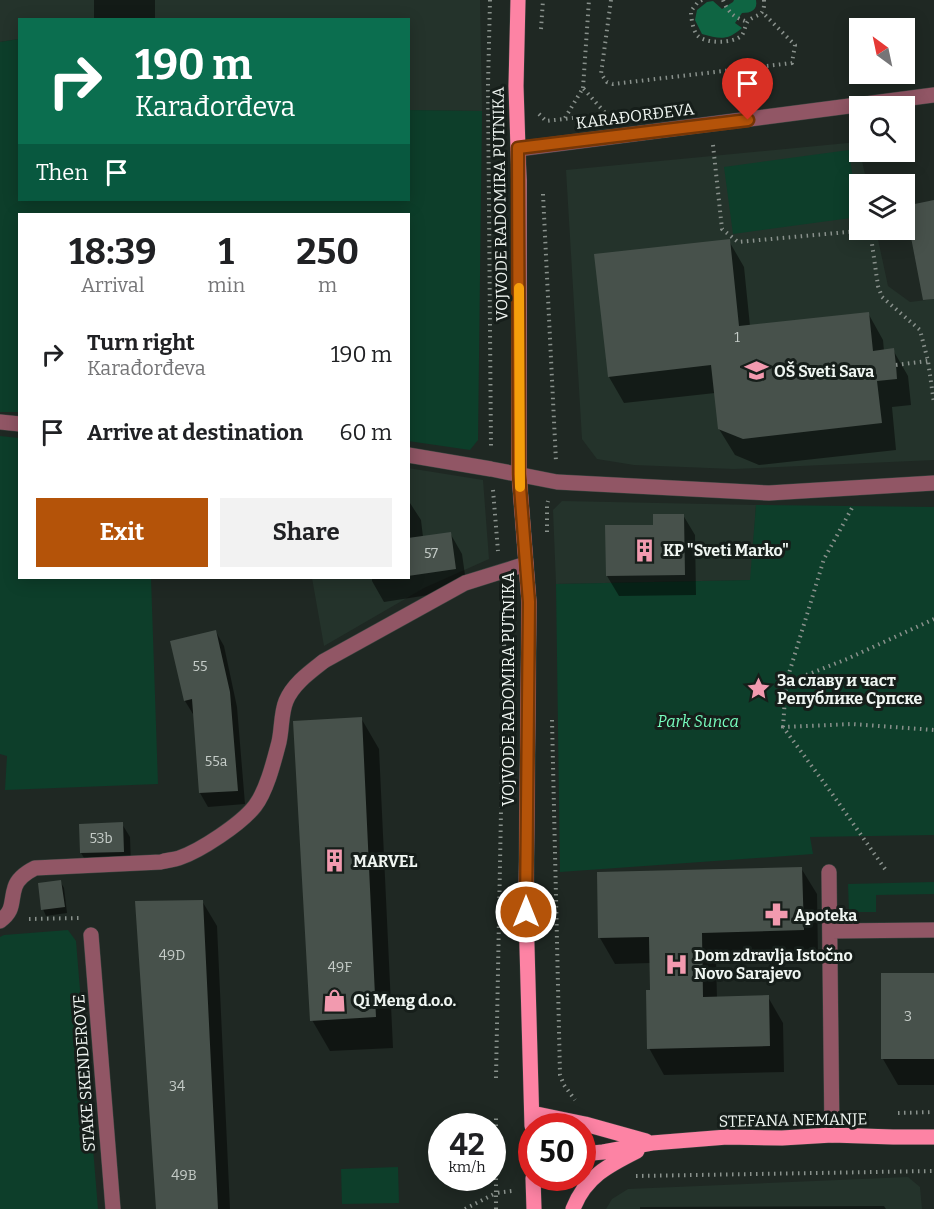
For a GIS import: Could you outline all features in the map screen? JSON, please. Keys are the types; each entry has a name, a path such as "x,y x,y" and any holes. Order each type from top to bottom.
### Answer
{"main road":[{"name":"VOJVODE RADOMIRA PUTNIKA","path":"518,0 516,86 519,474 529,602 526,912 532,1113"},
{"name":"STEFANA NEMANJE","path":"596,1127 652,1143"},
{"name":"STEFANA NEMANJE","path":"596,1152 652,1143 727,1137 934,1137"},
{"path":"573,1209 585,1185 609,1165 652,1143"},
{"path":"533,1191 534,1209"}],"street":[{"name":"KARAĐORĐEVA","path":"518,148 934,95"},
{"path":"0,422 18,424"},
{"path":"410,455 557,482 770,494 934,483"},
{"path":"1,920 9,912 13,903 18,881 35,868 161,862 180,858 224,833 254,807 262,795 279,740 285,702 294,688 310,672 324,661 465,583 526,564"},
{"path":"829,872 832,1136"},
{"path":"830,931 934,930"},
{"name":"STAKE SKENDEROVE","path":"91,935 113,1209"}],"path":[{"path":"490,0 488,97 491,469 500,571 505,598 496,1078"},
{"path":"546,121 564,119 583,88 589,0"},
{"path":"611,0 601,74 607,82 613,84 792,63 795,45 762,12"},
{"path":"702,0 691,11 695,33 698,37 728,41 742,34 748,22 762,12 764,0"},
{"path":"723,0 731,14 748,22"},
{"path":"583,88 607,115"},
{"path":"713,145 722,229 738,242 870,230 878,286 882,297 920,330 928,361 934,403"},
{"path":"542,188 557,482 547,505 548,541"},
{"path":"926,353 934,352"},
{"path":"896,365 928,361"},
{"path":"864,488 824,559 786,683 783,727 885,869"},
{"path":"786,683 847,659 934,619"},
{"path":"552,719 560,1076 570,1095 576,1101"},
{"path":"783,727 852,724 934,730"},
{"path":"1,920 81,918 91,935"},
{"path":"628,1179 634,1176 934,1171"},
{"path":"465,1209 496,1192 513,1191"},
{"path":"496,1192 496,1209"}],"shaded area":[{"path":"0,0 480,0 482,111 410,110 410,18 18,18 18,39 0,42"},
{"path":"734,0 756,0 755,9 742,13 735,23 742,28 723,38 702,34 695,20 697,10 707,2 713,1 722,9"},
{"name":"OŠ Sveti Sava","path":"849,143 849,162 862,162 865,174 849,174 849,240 878,240 888,286 910,302 934,299 934,460 734,469 634,465 597,459 582,439 566,170"},
{"path":"410,468 483,480 489,559 424,588 324,646 312,579 410,579"},
{"path":"562,501 756,505 751,580 556,584 553,510"},
{"path":"908,1177 920,1187 922,1209 606,1209 612,1199 628,1189"}],"green space":[{"path":"18,39 18,201 410,201 410,110 482,111 478,440 470,450 410,441 410,213 18,213 18,412 0,412 0,42"},
{"path":"849,150 852,174 849,174 849,218 733,234 724,167"},
{"path":"0,436 18,438 18,579 151,579 158,784 5,790 7,756 0,754"},
{"name":"Park Sunca","path":"756,505 934,507 934,835 810,837 813,854 560,872 556,584 750,580"},
{"path":"934,882 934,894 876,895 876,912 849,912 848,884"},
{"path":"68,930 76,941 98,1209 0,1209 0,937"},
{"path":"398,1167 399,1203 342,1204 341,1169"}],"building":[{"path":"934,200 934,299 923,300 912,240 915,240 915,204"},
{"path":"730,239 739,326 869,312 873,351 894,348 896,365 897,379 877,381 882,423 743,439 718,429 711,365 608,377 594,254"},
{"name":"KP \"Sveti Marko\"","path":"653,514 684,514 685,575 606,576 605,525 653,525"},
{"path":"451,532 456,569 410,576 410,538"},
{"path":"216,630 230,692 238,791 199,793 192,699 184,701 170,641"},
{"name":"MARVEL","path":"362,717 376,1017 310,1021 293,721"},
{"path":"123,822 124,852 80,853 79,824"},
{"name":"Dom zdravlja Istočno Novo Sarajevo","path":"802,867 804,930 702,933 703,997 769,995 770,1046 647,1049 646,990 650,990 649,937 598,938 597,872"},
{"path":"61,880 65,907 41,910 38,883"},
{"path":"203,900 218,1209 156,1209 135,901"},
{"path":"881,973 934,973 934,1059 881,1059"}],"slow traffic":[{"path":"519,288 520,487"}],"place":[{"name":"OŠ Sveti Sava","path":"756,371"},
{"name":"KP \"Sveti Marko\"","path":"645,550"},
{"name":"За славу и част Републике Српске","path":"759,689"},
{"name":"MARVEL","path":"335,861"},
{"name":"Apoteka","path":"776,915"},
{"name":"Dom zdravlja Istočno Novo Sarajevo","path":"676,964"},
{"name":"Qi Meng d.o.o.","path":"335,1000"}],"route":[{"path":"526,912 529,602 519,474 518,148 748,120"}]}
